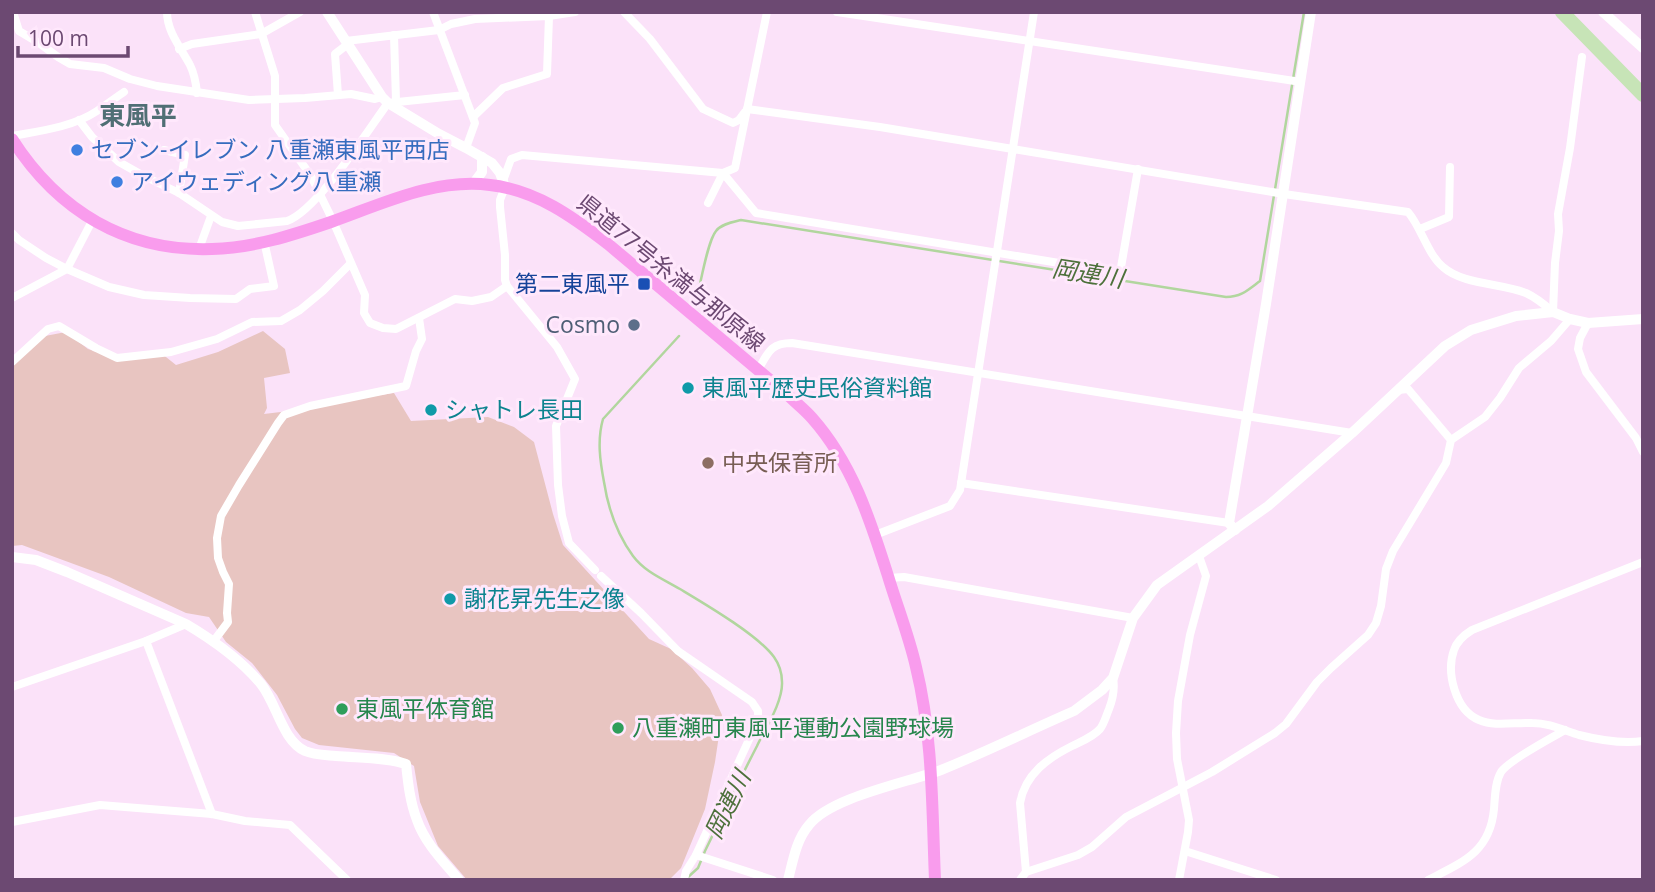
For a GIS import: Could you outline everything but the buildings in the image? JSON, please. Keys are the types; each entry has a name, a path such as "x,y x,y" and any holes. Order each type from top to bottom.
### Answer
{"main road":[{"name":"県道77号糸満与那原線","path":"12,138 36,173 71,206 92,220 127,236 165,246 225,248 264,242 418,192 473,184 504,184 553,205 608,244 811,418 849,472 863,500 916,667 927,729 935,880"}],"street":[{"path":"13,12 19,31 70,64 96,65 130,79 157,86 249,100 351,94 388,100 465,96"},
{"path":"167,12 179,49 191,68 197,93"},
{"path":"255,12 275,76 275,125 311,176 333,221 365,295 364,313 370,323 397,329 455,299 472,302 491,297 507,286"},
{"path":"179,49 192,44 261,34 300,12"},
{"path":"327,12 388,100 439,134 482,157 497,168 504,184"},
{"path":"433,12 473,117 474,123 466,148"},
{"path":"548,12 549,16 575,12"},
{"path":"624,12 650,39 703,108 733,123 739,120 747,109"},
{"path":"684,880 758,720 758,711 752,702 678,651 569,543 563,524 558,485 556,426 575,379 550,338 507,286 500,200 511,159 522,155 723,173 735,169 767,12"},
{"path":"836,12 1300,82"},
{"path":"875,535 950,506 961,483 1034,12"},
{"path":"1232,526 1311,12"},
{"path":"1603,12 1643,48"},
{"path":"338,95 335,54 347,42 439,30 474,16 549,16 547,74 503,88 473,117"},
{"path":"79,120 92,137 119,162 179,193 222,222 238,226 287,221 294,219 320,196 388,100 394,35"},
{"path":"1553,312 1559,214 1582,57"},
{"path":"12,138 79,120 96,113 124,92"},
{"path":"747,109 880,127 1408,212 1442,267 1460,277 1527,293 1553,312 1570,319 1588,323 1643,319"},
{"path":"164,150 185,155 179,193"},
{"path":"473,184 482,172 482,157"},
{"path":"1420,229 1449,217 1450,167"},
{"path":"723,173 756,213 1121,273 1138,169"},
{"path":"708,203 723,173"},
{"path":"199,249 211,216"},
{"path":"12,298 67,269 92,220"},
{"path":"15,238 46,258 108,287 144,296 190,299 236,299 250,289 274,286 264,242"},
{"path":"12,362 48,329 59,326 117,358 171,352 218,339 251,322 281,321 323,291 350,264"},
{"path":"788,880 799,841 809,824 827,808 930,774 1074,711 1101,690 1113,678 1133,618 1157,585 1199,556 1232,526 1268,506 1352,433 1445,346 1471,330 1516,316 1553,312"},
{"path":"213,642 228,622 229,584 218,558 217,537 221,516 239,485 284,415 310,406 406,386 422,340 419,318"},
{"path":"1020,880 1026,872 1078,855 1092,847 1126,817 1182,788 1275,733 1286,723 1325,673 1368,635 1376,623 1393,551 1446,463 1451,440 1485,417 1519,368 1551,341 1570,319"},
{"path":"1588,323 1578,349 1586,372 1636,438 1643,452"},
{"path":"758,370 771,349 781,343 792,343 1352,433"},
{"path":"1396,391 1408,389 1451,440"},
{"path":"961,483 1232,526"},
{"path":"1179,880 1189,820 1175,733 1190,635 1206,576 1199,556"},
{"path":"12,557 36,560 68,572 186,624 252,673 273,701 289,737 307,752 393,760 406,764 417,820 437,854 459,880"},
{"path":"1643,562 1472,630 1463,636 1454,649 1450,674 1457,698 1475,719 1482,722 1534,723 1557,726 1581,735 1614,742 1643,741"},
{"path":"888,578 904,577 1133,618"},
{"path":"12,687 146,641 186,624"},
{"path":"146,641 212,814"},
{"path":"1026,872 1021,794 1039,766 1092,736 1102,727 1113,700 1113,678"},
{"path":"1428,880 1469,858 1484,842 1491,830 1497,781 1505,767 1565,730"},
{"path":"12,822 100,805 212,814 245,821 290,825 347,880"},
{"path":"1185,851 1276,880"},
{"path":"696,855 774,880"}],"shaded area":[{"path":"263,331 285,349 290,373 264,378 267,408 264,414 394,393 411,421 488,417 514,427 534,442 563,545 649,639 671,649 692,668 710,689 722,715 705,809 681,868 669,880 467,880 438,846 420,802 414,766 394,753 319,745 302,738 277,695 252,663 226,642 209,617 186,613 109,577 22,545 12,546 12,363 45,336 66,332 88,349 120,360 161,353 176,365 218,352"}],"waterway":[{"name":"岡連川","path":"696,300 713,236 721,227 741,220 1226,297 1240,294 1260,281 1304,12"},
{"path":"1562,12 1643,95"},
{"name":"岡連川","path":"679,336 603,419 600,458 611,511 622,539 638,562 717,611 756,639 776,660 782,682 780,698 773,715 698,868 687,878"}],"place":[{"name":"セブン-イレブン 八重瀬東風平西店","path":"77,150"},
{"name":"アイウェディング八重瀬","path":"117,182"},
{"name":"第二東風平","path":"644,284"},
{"name":"Cosmo","path":"634,325"},
{"name":"東風平歴史民俗資料館","path":"688,388"},
{"name":"シャトレ長田","path":"431,410"},
{"name":"中央保育所","path":"708,463"},
{"name":"謝花昇先生之像","path":"450,599"},
{"name":"東風平体育館","path":"342,709"},
{"name":"八重瀬町東風平運動公園野球場","path":"618,728"}],"district":[{"name":"東風平","path":"138,116"}]}
